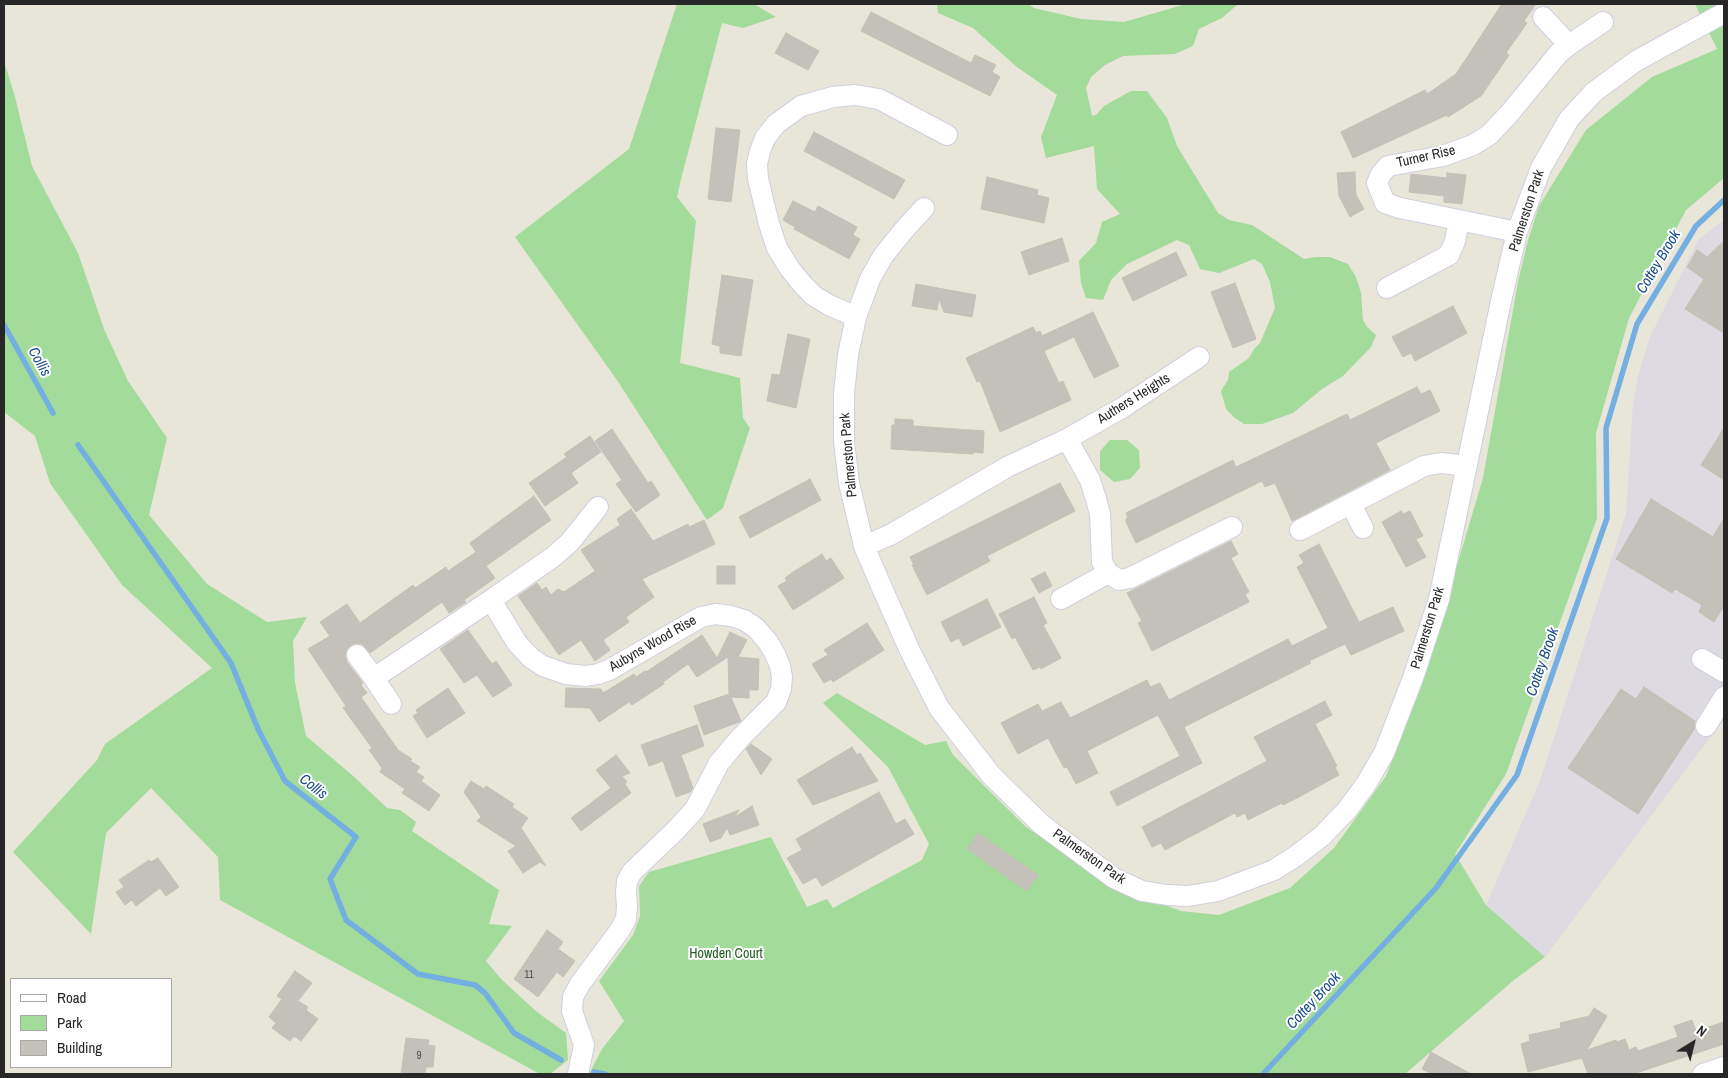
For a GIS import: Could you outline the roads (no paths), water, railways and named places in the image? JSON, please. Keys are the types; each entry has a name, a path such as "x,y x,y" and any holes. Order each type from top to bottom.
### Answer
{"street":[{"name":"Palmerston Park","path":"924,208 883,256 870,279 856,317 848,355 844,394 844,442 849,483 864,546 910,651 940,708 991,775 1041,824 1114,878 1142,891 1188,896 1218,891 1274,870 1322,836 1343,815 1366,784 1384,753 1399,718 1438,599 1489,353 1517,232 1540,168 1569,119 1594,92 1636,61 1724,12"},
{"path":"1543,17 1569,44"},
{"name":"Turner Rise","path":"1517,232 1400,208 1385,202 1379,192 1377,183 1381,174 1388,166 1443,156 1473,145 1489,134 1509,114 1559,53 1569,44 1603,22"},
{"path":"856,317 829,306 814,296 794,274 777,248 758,180 757,164 765,138 776,124 801,106 833,97 855,95 879,99 947,135"},
{"path":"1387,288 1448,255 1455,242 1459,220"},
{"name":"Authers Heights","path":"864,546 890,535 1010,466 1067,439 1122,408 1199,357"},
{"path":"1067,439 1090,480 1096,499 1100,514 1102,562 1108,573 1118,580 1130,578 1232,527"},
{"path":"1300,530 1424,466 1441,463 1467,466"},
{"path":"1351,504 1363,528"},
{"path":"374,678 553,556 570,543 598,507"},
{"path":"1061,599 1108,573"},
{"name":"Aubyns Wood Rise","path":"491,600 517,643 531,658 543,666 566,674 586,676 609,670 701,617 716,614 737,618 756,628 768,642 780,666 781,690 776,702 719,762 695,809 632,872 627,882 626,919 580,984 573,997 572,1011 584,1045 578,1074"},
{"path":"357,655 391,704"},
{"path":"1702,659 1724,672"},
{"path":"1706,726 1724,697"},
{"path":"1703,1074 1724,1067"}],"waterway":[{"name":"Cottey Brook","path":"1263,1074 1436,888 1517,775 1607,518 1606,428 1637,324 1696,226 1724,200"},
{"name":"Collis","path":"4,325 53,413"},
{"name":"Collis","path":"78,445 231,663 258,729 285,781 356,837 330,879 346,920 418,974 475,985 485,993 514,1033 561,1060"},
{"name":"Collis","path":"594,1072 605,1074"}],"park label":[{"name":"Howden Court","path":"726,954"}]}
